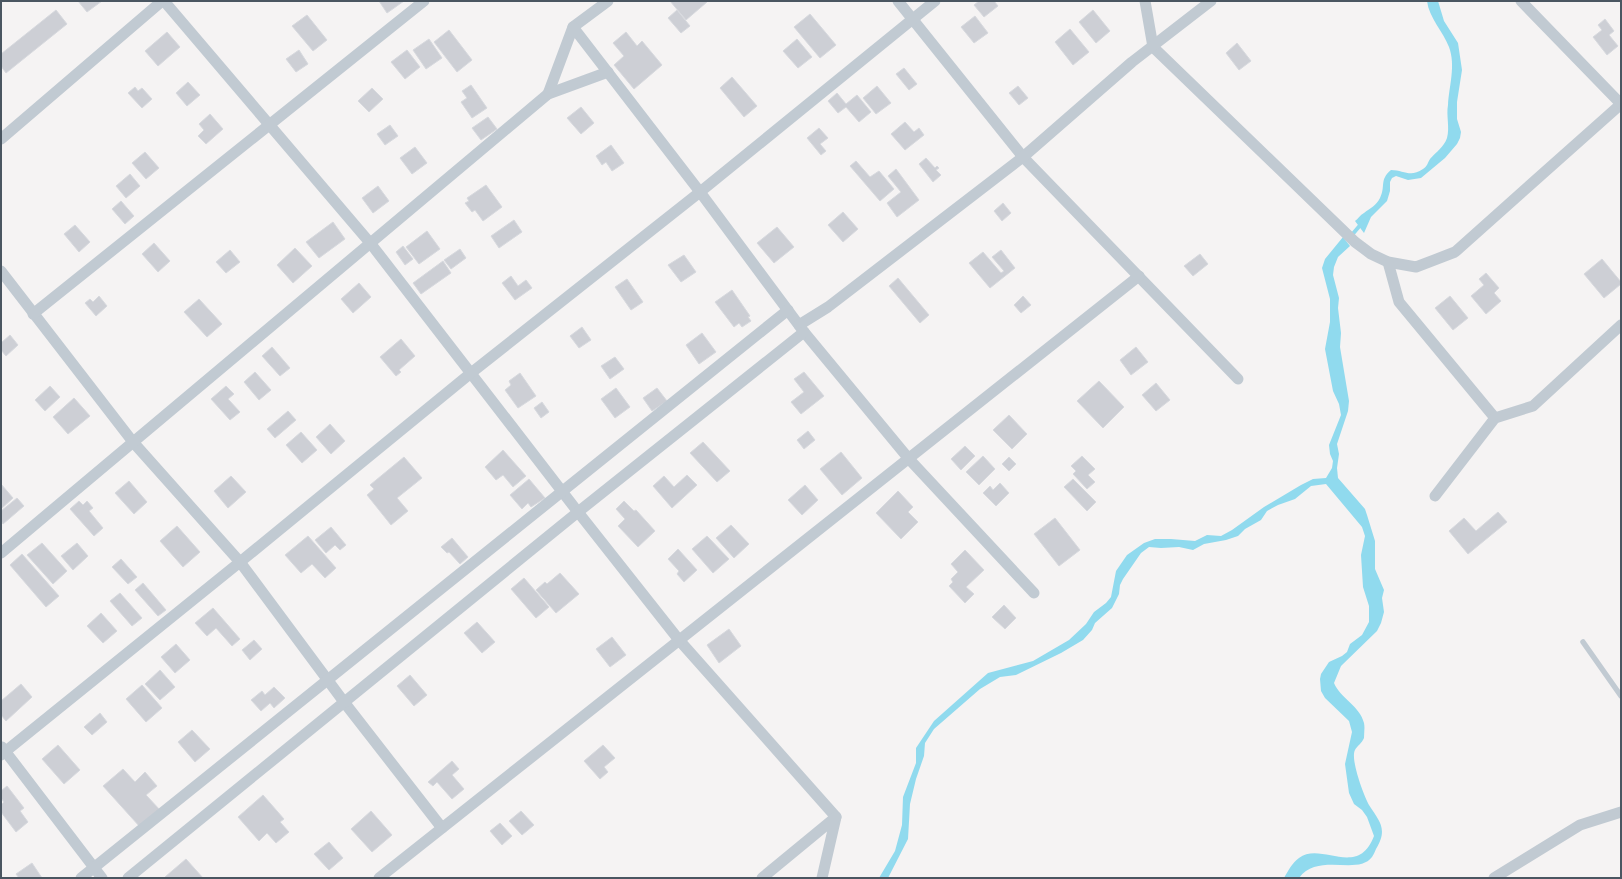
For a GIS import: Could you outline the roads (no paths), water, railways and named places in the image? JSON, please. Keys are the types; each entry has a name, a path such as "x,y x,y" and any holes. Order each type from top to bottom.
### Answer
{"street":[{"path":"1,139 163,1 371,244 679,640 836,817"},
{"path":"33,314 424,1"},
{"path":"548,94 573,27 608,1"},
{"path":"898,1 1023,157 1238,379"},
{"path":"102,878 3,751 240,562 471,373 700,192 935,1"},
{"path":"1145,1 1153,47 1351,238 1371,254 1388,262 1416,267 1455,252 1621,104 1521,1"},
{"path":"128,878 802,328 1023,157 1132,62 1211,1"},
{"path":"573,27 802,328 909,459 1034,593"},
{"path":"1,553 548,94 608,72"},
{"path":"1388,262 1399,302 1495,418"},
{"path":"1,272 5,287 33,314 133,442 240,562 344,702 442,828"},
{"path":"379,878 1139,276"},
{"path":"81,878 788,310"},
{"path":"1435,496 1495,418 1533,406 1621,325"},
{"path":"1494,878 1580,825 1621,812"},
{"path":"762,878 836,817"},
{"path":"822,878 836,817"}],"lane":[{"path":"1583,642 1621,696"}],"water":[{"path":"1427,1 1438,1 1444,21 1458,43 1462,70 1457,102 1457,119 1461,132 1460,138 1445,158 1421,178 1408,180 1396,176 1392,178 1387,201 1371,217 1364,233 1355,221 1378,201 1382,194 1384,180 1387,174 1391,170 1414,173 1423,169 1430,159 1442,147 1447,138 1452,69 1451,54 1446,41 1430,13"},
{"path":"1343,237 1350,246 1338,257 1333,275 1339,298 1338,308 1341,333 1340,347 1349,401 1348,411 1337,444 1339,454 1337,468 1338,478 1365,509 1375,541 1375,569 1384,590 1382,598 1384,612 1377,631 1341,666 1334,683 1362,717 1364,723 1364,738 1355,750 1354,761 1364,794 1379,821 1382,831 1380,842 1372,857 1366,862 1357,865 1316,866 1307,870 1299,878 1284,878 1292,865 1299,858 1308,854 1318,853 1339,857 1359,855 1367,849 1374,836 1367,817 1362,810 1354,804 1349,793 1345,764 1352,732 1349,721 1325,698 1321,691 1321,674 1329,662 1347,652 1350,644 1362,635 1369,622 1369,606 1363,587 1361,555 1365,536 1362,527 1326,484 1311,486 1295,499 1267,511 1261,520 1245,529 1238,536 1204,544 1193,550 1179,547 1149,547 1141,553 1123,579 1120,585 1119,594 1112,608 1095,623 1092,630 1083,640 1061,653 1016,675 1000,677 980,689 934,729 925,743 924,756 916,779 910,804 908,839 888,878 879,878 895,851 902,825 903,797 916,763 916,748 934,721 988,673 1033,661 1069,640 1086,624 1094,612 1111,597 1116,571 1127,555 1144,543 1155,539 1195,541 1207,535 1221,536 1264,507 1301,485 1313,479 1326,478 1332,468 1333,461 1330,454 1329,445 1341,415 1339,404 1333,391 1325,349 1330,322 1330,299 1322,268 1325,259"}],"waterway":[{"path":"1351,236 1362,223"}]}
